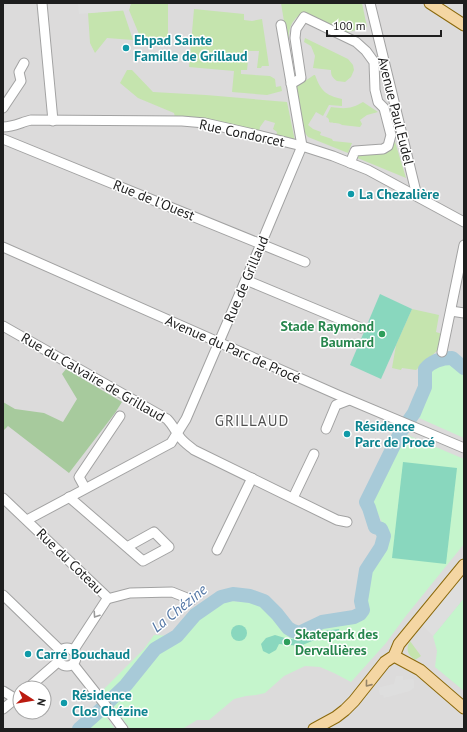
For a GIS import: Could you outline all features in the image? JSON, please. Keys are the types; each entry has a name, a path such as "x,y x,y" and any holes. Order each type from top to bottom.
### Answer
{"main road":[{"path":"430,3 442,6 464,25"},
{"path":"314,729 345,710 385,662 394,656 399,644 464,565"},
{"path":"394,656 420,670 464,708"}],"street":[{"path":"42,3 53,121"},
{"name":"Avenue Paul Eudel","path":"370,3 416,196"},
{"path":"291,84 301,78 294,38 296,29 304,17 356,42 366,51 374,62 375,90 378,102 384,108 391,135 388,146 383,149 355,150 350,162"},
{"path":"281,25 302,146"},
{"path":"3,108 21,81 19,72 24,62"},
{"name":"Rue Condorcet","path":"3,128 31,120 182,121 205,123 302,146 350,162 368,170 464,222"},
{"name":"Rue de l'Ouest","path":"3,139 305,262"},
{"name":"Rue de Grillaud","path":"178,434 186,419 262,244 302,146"},
{"path":"442,352 464,245"},
{"name":"Avenue du Parc de Procé","path":"3,247 348,400 464,448"},
{"path":"246,280 361,328"},
{"path":"451,311 464,313"},
{"name":"Rue du Calvaire de Grillaud","path":"3,326 167,419 172,423 184,442 194,450 337,520 347,522"},
{"path":"338,395 324,430 336,405 348,400"},
{"path":"85,488 79,477 120,416"},
{"path":"27,520 171,443 178,434"},
{"path":"293,498 314,454"},
{"path":"217,550 252,478"},
{"path":"69,497 127,547"},
{"name":"Rue du Coteau","path":"3,498 106,596 107,599 73,650"},
{"path":"107,599 130,594 172,592 192,600"},
{"path":"3,595 61,651"},
{"path":"68,648 73,650 76,657 73,664 70,666 65,666 61,664 58,656 61,651 68,648"},
{"path":"37,680 59,661"},
{"path":"73,664 123,729"},
{"path":"3,709 12,702"}],"shaded area":[{"path":"3,3 464,3 464,729 3,729"},
{"path":"78,3 131,3 129,10 79,14"},
{"path":"464,573 464,598 433,636 422,625"},
{"path":"396,676 403,676 403,680 413,679 414,688 410,691 384,698 383,695 380,695 380,687 394,684"}],"green space":[{"path":"131,3 168,3 168,36 161,41 141,39 129,10"},
{"path":"281,3 362,3 367,27 345,33 303,13 291,25 289,35 289,52"},
{"path":"194,9 244,14 244,20 252,21 262,19 269,66 257,68 259,51 249,51 247,70 241,70 241,74 270,76 275,79 276,87 281,86 282,91 267,95 232,92 234,71 189,67"},
{"path":"123,10 133,40 107,38 95,53 90,43 88,13"},
{"path":"305,38 348,59 353,65 354,70 351,77 345,82 337,81 332,76 331,70 313,68 315,56 311,46 304,42"},
{"path":"127,70 132,70 153,92 287,102 295,141 276,136 277,132 273,129 275,123 265,120 260,127 259,132 175,117 174,113 138,98 120,83"},
{"path":"314,75 324,92 342,99 342,106 329,105 323,116 316,112 308,125 321,132 320,135 332,139 333,141 352,143 348,153 308,137 305,133 296,87"},
{"path":"363,102 378,112 367,115 360,120 362,124 360,127 331,123 326,117 331,107 348,108"},
{"path":"393,135 406,178 355,157 357,153 385,152"},
{"name":"Stade Raymond Baumard","path":"380,294 412,309 381,379 350,365"},
{"path":"412,309 439,315 436,332 442,334 439,349 416,370 402,368 401,370 392,368 396,345"},
{"path":"448,362 464,375 464,438 419,418 428,391 429,370"},
{"path":"66,369 122,402 69,473 8,426 3,431 3,402 15,409 44,413 63,422 77,399 62,374"},
{"path":"405,434 464,459 464,544 386,643 351,682 320,667 305,666 284,676 265,693 234,699 209,720 197,720 183,729 130,729 102,691 144,649 154,635 175,636 186,629 217,600 260,603 282,626 292,634 302,633 323,625 359,618 366,615 364,601 368,573 387,540 385,529 372,501"},
{"path":"403,462 457,468 446,564 392,558"},
{"path":"464,598 464,691 435,667 437,651 433,636"},
{"path":"239,625 245,627 247,633 245,639 239,641 233,639 231,633 233,627"},
{"name":"Skatepark des Dervallières","path":"339,629 340,635 322,637 300,646 279,644 276,650 269,654 263,651 261,644 266,638 275,635 299,640 323,631"},
{"path":"410,641 421,656 415,660 408,652"},
{"path":"100,708 115,729 76,729 92,717"}],"waterway":[{"name":"La Chézine","path":"79,729 126,685 155,649 177,636 195,615 221,597 233,594 250,596 264,601 288,628 299,633 322,622 354,617 360,614 363,610 361,601 366,570 381,547 384,536 381,529 375,527 366,502 400,433 414,413 425,387 425,369 437,360 452,358 464,368"}],"place":[{"name":"Ehpad Sainte Famille de Grillaud","path":"126,48"},
{"name":"La Chezalière","path":"351,194"},
{"name":"Stade Raymond Baumard","path":"382,334"},
{"name":"Résidence Parc de Procé","path":"347,434"},
{"name":"Skatepark des Dervallières","path":"287,642"},
{"name":"Carré Bouchaud","path":"28,654"},
{"name":"Résidence Clos Chézine","path":"64,703"}],"district":[{"name":"GRILLAUD","path":"252,420"}]}
